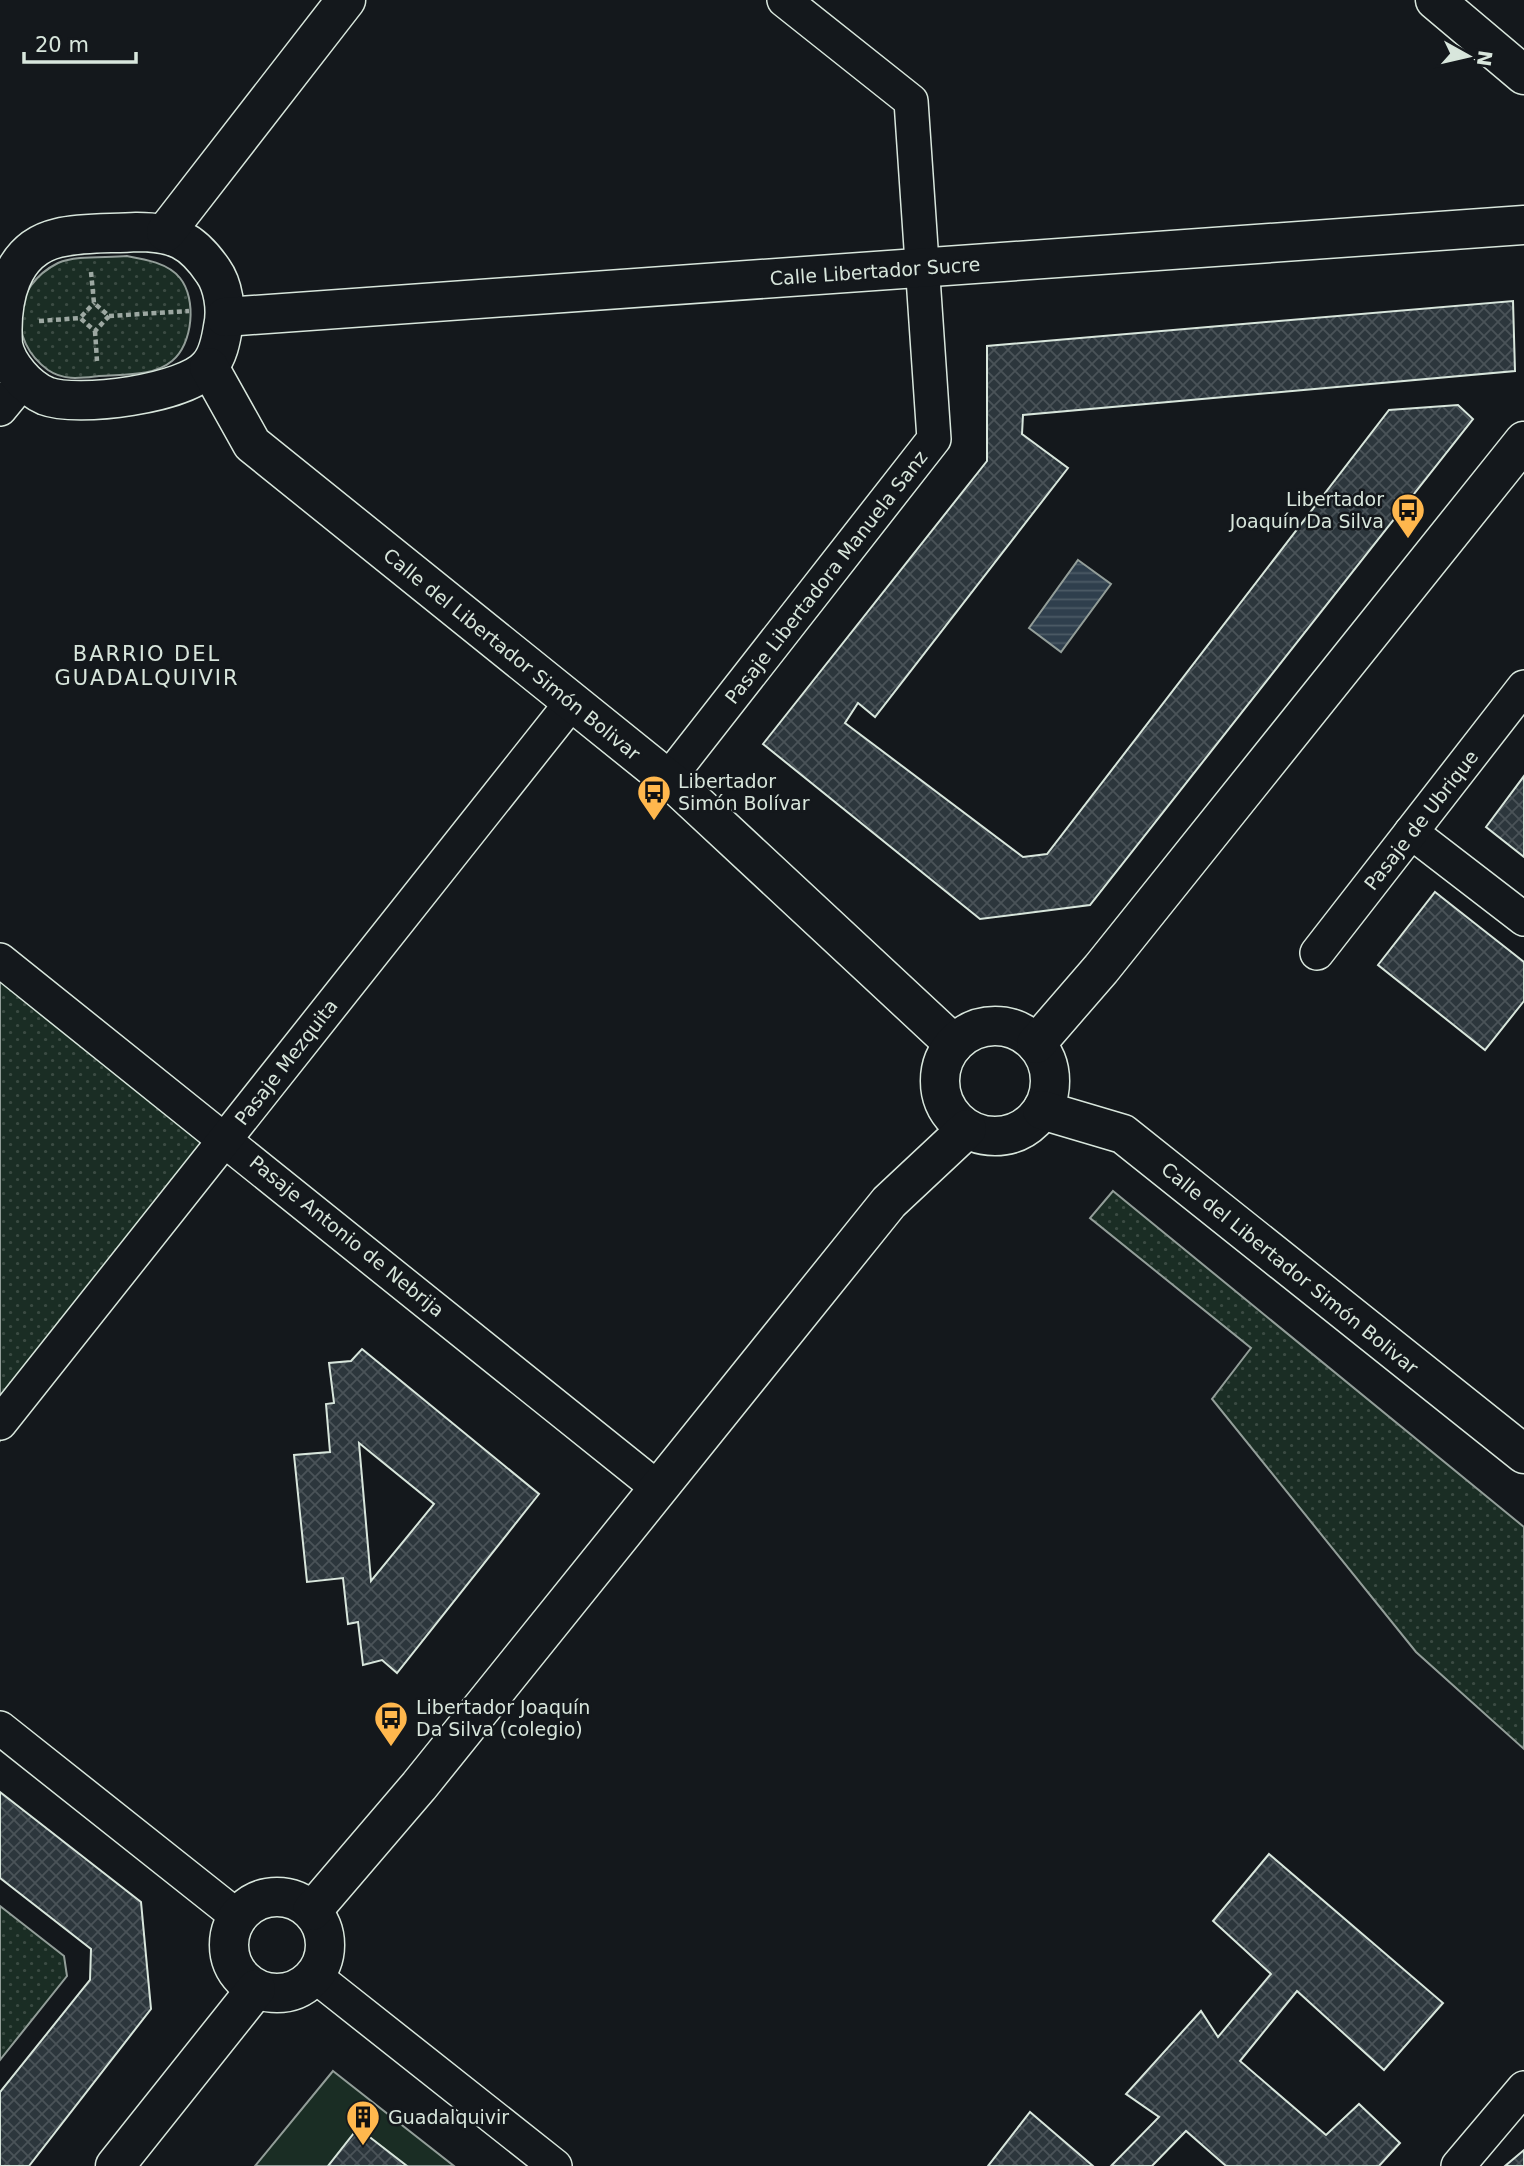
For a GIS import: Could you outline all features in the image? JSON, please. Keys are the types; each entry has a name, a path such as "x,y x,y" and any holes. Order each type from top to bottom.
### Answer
{"street":[{"path":"166,232 346,0"},
{"name":"Pasaje Libertadora Manuela Sanz","path":"668,779 933,439 911,101 784,0"},
{"path":"1435,0 1524,75"},
{"name":"Calle Libertador Sucre","path":"207,314 922,268 1524,225"},
{"path":"166,232 199,250 219,280 207,314 220,344 209,367 185,384 158,393 100,398 11,395 1,310 9,280 10,252 58,238 166,232"},
{"name":"Calle del Libertador Simón Bolivar","path":"209,367 252,444 668,779 954,1044"},
{"path":"1036,1044 1101,969 1524,441"},
{"name":"Pasaje de Ubrique","path":"1317,953 1522,693"},
{"name":"Pasaje Mezquita","path":"0,1423 572,702"},
{"path":"1411,832 1524,919"},
{"name":"Pasaje Antonio de Nebrija","path":"0,960 226,1138 659,1489"},
{"path":"986,1027 1013,1030 1036,1044 1046,1058 1050,1076 1049,1094 1042,1110 1016,1132 1000,1136 967,1129 945,1105 940,1089 941,1073 954,1044 968,1032 986,1027"},
{"name":"Calle del Libertador Simón Bolivar","path":"1042,1110 1123,1134 1524,1454"},
{"path":"312,1911 419,1786 890,1202 967,1129"},
{"path":"0,1728 238,1917"},
{"path":"274,1898 298,1901 312,1911 325,1936 326,1951 315,1976 302,1987 288,1993 271,1994 256,1989 243,1979 233,1965 229,1949 231,1932 238,1917 250,1905 274,1898"},
{"path":"315,1976 555,2166"},
{"path":"115,2166 256,1989"},
{"path":"1458,2166 1524,2088"}],"path":[{"path":"90,259 94,303 109,316 207,314"},
{"path":"31,321 80,318 94,303"},
{"path":"95,331 109,316"},
{"path":"80,318 95,331 98,365"}],"green space":[{"path":"127,256 155,262 169,269 180,278 185,287 189,297 190,321 179,353 172,361 156,370 137,374 73,378 48,370 35,358 21,329 20,314 31,285 43,273 65,260"},
{"path":"0,979 225,1159 0,1441"},
{"path":"1113,1191 1524,1527 1524,1749 1416,1652 1212,1399 1251,1348 1090,1218"},
{"path":"0,1906 64,1956 67,1976 0,2060"},
{"path":"333,2071 454,2166 255,2166"}],"water":[{"path":"1078,560 1111,584 1061,652 1029,628"}],"building":[{"path":"1513,301 1515,371 1023,415 1022,434 1068,468 875,717 858,703 845,723 1023,857 1047,854 1389,410 1458,405 1473,419 1090,905 980,919 763,744 987,461 987,346"},
{"path":"1524,776 1524,857 1486,827"},
{"path":"1435,892 1524,962 1524,1001 1485,1050 1378,965"},
{"path":"362,1349 539,1494 397,1673 382,1660 363,1665 358,1622 348,1624 343,1578 307,1582 294,1455 330,1452 326,1404 334,1403 329,1363 351,1361","holes":["359,1443 434,1504 371,1581"]},
{"path":"0,1792 141,1902 151,2009 29,2166 0,2166 0,2092 90,1980 91,1949 0,1878"},
{"path":"1269,1854 1443,2003 1384,2070 1297,1991 1240,2061 1326,2135 1359,2104 1400,2143 1379,2166 1226,2166 1186,2131 1152,2166 1111,2166 1159,2117 1126,2094 1201,2011 1218,2037 1271,1974 1213,1921"},
{"path":"1030,2112 1093,2166 988,2166"},
{"name":"Guadalquivir","path":"358,2128 407,2166 328,2166"},
{"path":"1524,2150 1524,2166 1505,2166"}],"place":[{"name":"Libertador Joaquín Da Silva","path":"1408,540"},
{"name":"Libertador Simón Bolívar","path":"654,822"},
{"name":"Libertador Joaquín Da Silva (colegio)","path":"391,1748"},
{"name":"Guadalquivir","path":"363,2147"}],"district":[{"name":"BARRIO DEL GUADALQUIVIR","path":"147,666"}]}
